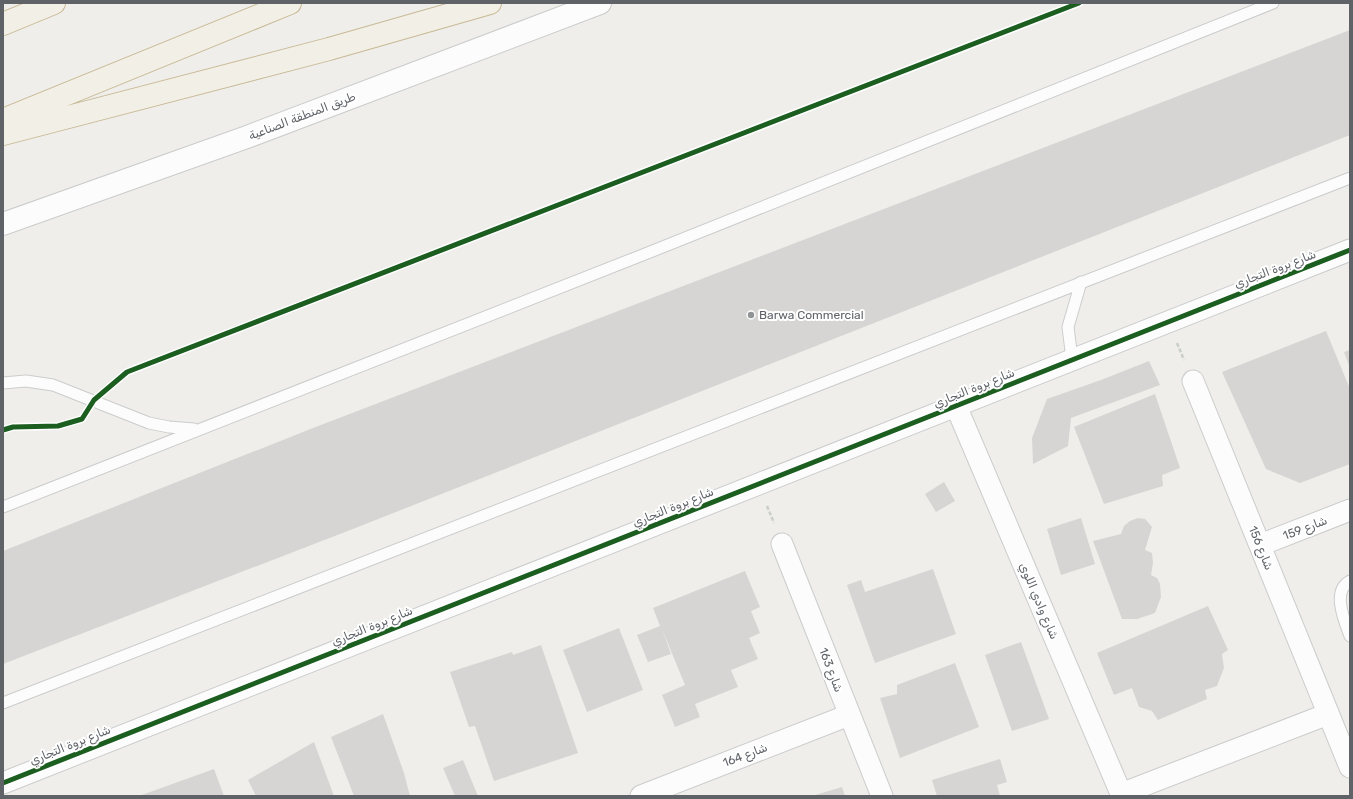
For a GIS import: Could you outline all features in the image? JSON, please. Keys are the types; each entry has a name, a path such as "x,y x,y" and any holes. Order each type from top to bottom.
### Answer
{"highway":[{"path":"3,24 54,3"},
{"path":"3,120 290,3"},
{"path":"3,134 329,49 490,3"}],"street":[{"name":"طريق المنطقة الصناعية","path":"3,224 247,137 600,3"},
{"name":"شارع بروة التجاري","path":"3,783 1350,250"},
{"name":"شارع 156","path":"1193,381 1350,767"},
{"name":"شارع وادي اللوي","path":"956,406 1122,795"},
{"name":"شارع 159","path":"1260,545 1350,510"},
{"name":"شارع 163","path":"782,544 882,796"},
{"path":"1122,795 1328,714"},
{"name":"شارع 164","path":"641,796 849,715"}],"lane":[{"path":"3,507 635,258 1273,3"},
{"path":"3,703 1350,178"},
{"path":"1072,359 1068,326 1081,282"},
{"path":"3,383 26,381 53,385 149,423 169,427 199,429"},
{"path":"1350,581 1347,583 1340,597 1340,611 1350,636"}],"path":[{"path":"1169,321 1193,381"},
{"path":"759,484 782,544"}],"building":[{"name":"Barwa Commercial","path":"1350,30 1350,135 358,527 3,664 3,551 313,428"},
{"path":"1326,331 1350,389 1350,464 1300,483 1266,469 1222,372"},
{"path":"1350,350 1350,368 1344,352"},
{"path":"1149,361 1160,385 1071,418 1068,446 1033,464 1032,438 1047,399"},
{"path":"1155,394 1180,468 1162,475 1163,486 1104,504 1074,427"},
{"path":"944,482 955,501 936,512 925,494"},
{"path":"1081,518 1095,564 1061,575 1047,529"},
{"path":"1138,518 1145,519 1152,527 1145,550 1152,553 1153,563 1151,575 1157,578 1160,584 1161,597 1155,613 1137,619 1122,619 1093,541 1121,534 1124,526 1130,521"},
{"path":"933,569 956,634 875,663 847,585 861,580 865,592"},
{"path":"745,571 760,607 751,611 760,633 749,638 758,659 731,670 738,687 695,704 700,717 675,727 662,695 685,685 662,629 671,654 648,662 637,635 660,626 653,608"},
{"path":"1208,606 1228,650 1222,654 1224,668 1217,686 1205,690 1207,699 1158,720 1152,711 1139,707 1132,688 1114,695 1097,653"},
{"path":"619,628 643,690 587,712 563,650"},
{"path":"1021,642 1049,719 1012,731 985,655"},
{"path":"541,645 578,753 494,781 475,726 469,727 450,672 512,652 513,655"},
{"path":"955,663 979,727 900,758 880,698 897,694 897,685"},
{"path":"383,714 404,773 410,796 354,796 331,737"},
{"path":"314,742 334,796 256,796 248,780"},
{"path":"1000,759 1007,782 997,785 1000,796 937,796 932,780"},
{"path":"463,760 478,796 455,796 443,768"},
{"path":"214,769 224,796 139,796"},
{"path":"842,787 845,796 812,796"}],"cycle path":[{"path":"3,430 13,427 58,426 82,419 94,400 127,372 1079,3"},
{"path":"3,783 1350,250"}],"place":[{"name":"Barwa Commercial","path":"751,315"}]}
